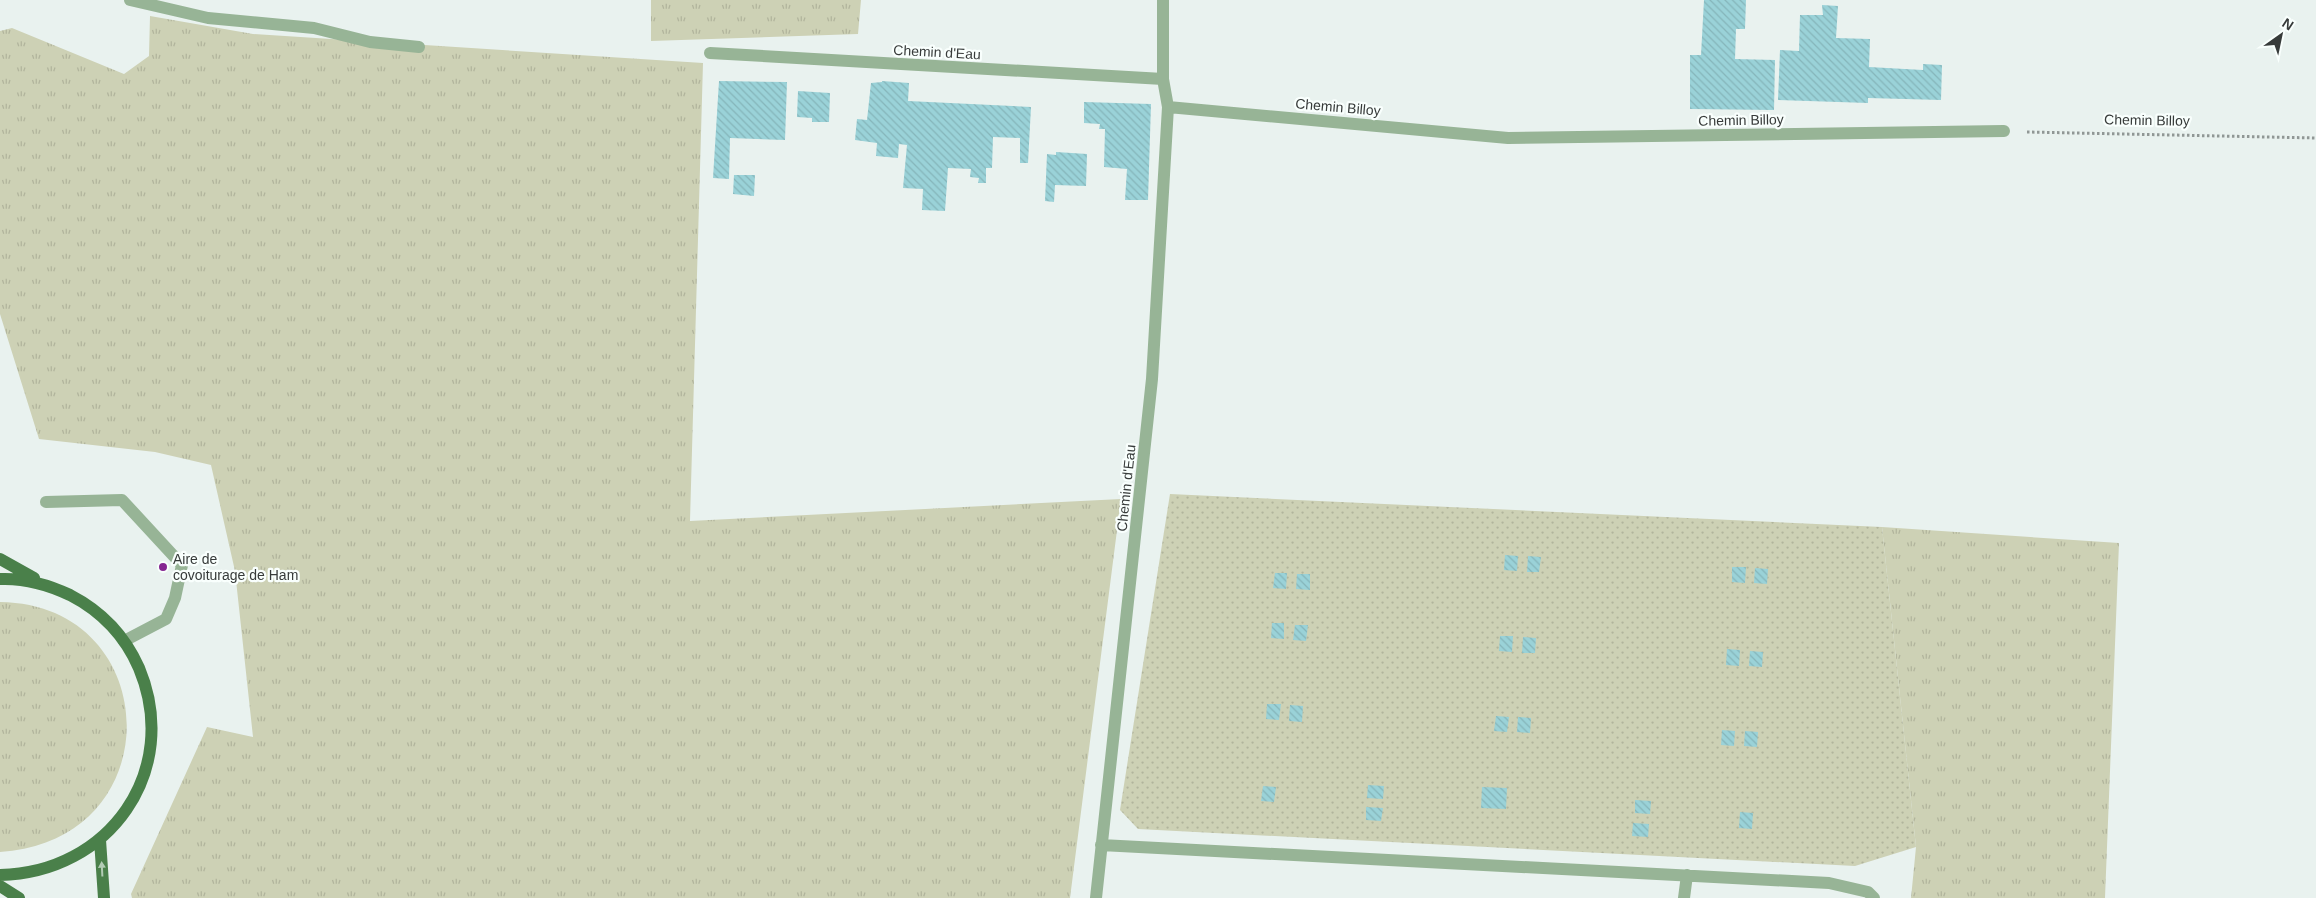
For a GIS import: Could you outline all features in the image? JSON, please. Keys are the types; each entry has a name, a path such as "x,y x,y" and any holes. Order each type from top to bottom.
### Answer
{"main road":[{"path":"0,559 96,612 124,641 135,660 150,702 152,723 147,767 139,788 116,825 85,851 51,868 34,872 0,875"},
{"path":"0,579 25,581 61,591"},
{"path":"100,840 104,898"},
{"path":"0,886 19,898"}],"street":[{"path":"130,0 208,18 314,28 370,42 419,47"},
{"name":"Chemin d'Eau","path":"1096,898 1152,379 1168,107 1163,80 1163,0"},
{"name":"Chemin d'Eau","path":"710,53 1163,80"},
{"name":"Chemin Billoy","path":"1168,107 1508,138 2004,132"},
{"path":"46,502 122,500 182,565 175,598 166,620 124,641"},
{"path":"1101,845 1828,883 1868,892 1874,898"},
{"path":"1684,898 1687,875"}],"path":[{"name":"Chemin Billoy","path":"2004,132 2316,138"}],"green space":[{"path":"651,0 861,0 858,34 651,41"},
{"path":"150,16 253,34 703,63 690,521 1121,499 1070,898 132,898 131,894 207,727 253,737 235,571 211,465 155,452 39,439 0,314 0,31 12,28 124,74 149,56"},
{"path":"1170,494 1882,527 1916,847 1855,866 1138,829 1120,810"},
{"path":"1882,527 2119,543 2105,898 1911,898 1916,847"},
{"path":"0,602 54,613 94,640 118,679 127,724 120,769 96,809 56,838 0,852"}],"building":[{"path":"1704,0 1746,0 1745,29 1736,29 1735,59 1775,60 1774,110 1690,109 1690,55 1701,55"},
{"path":"1822,5 1838,6 1836,38 1870,39 1869,67 1923,70 1923,64 1942,65 1941,100 1868,98 1868,103 1778,100 1780,50 1799,51 1800,15 1823,15"},
{"path":"719,81 787,82 785,140 730,138 729,179 713,178"},
{"path":"882,81 909,83 908,101 1031,107 1028,163 1020,163 1020,138 993,137 992,168 986,168 986,183 978,183 979,178 970,177 971,169 948,168 945,211 922,210 923,189 903,188 907,145 899,144 898,158 876,156 877,143 855,140 857,119 867,120 871,83"},
{"path":"798,91 830,93 829,122 812,122 812,118 797,117"},
{"path":"1084,102 1151,104 1148,200 1125,200 1127,169 1104,167 1105,129 1099,129 1100,124 1084,123"},
{"path":"1056,152 1087,154 1086,186 1055,185 1054,202 1045,201 1047,154 1056,155"},
{"path":"734,175 755,175 754,196 733,194"},
{"path":"1505,555 1518,556 1517,571 1504,570"},
{"path":"1528,556 1541,557 1539,572 1527,572"},
{"path":"1732,567 1746,567 1745,583 1732,582"},
{"path":"1755,568 1768,569 1767,584 1754,583"},
{"path":"1275,573 1287,573 1286,589 1273,588"},
{"path":"1297,574 1310,574 1310,590 1296,589"},
{"path":"1272,623 1284,623 1284,639 1271,638"},
{"path":"1295,625 1308,625 1306,641 1293,640"},
{"path":"1500,636 1513,636 1512,652 1499,651"},
{"path":"1523,637 1536,638 1535,653 1522,653"},
{"path":"1727,649 1740,650 1739,666 1726,665"},
{"path":"1750,651 1763,652 1762,667 1749,666"},
{"path":"1267,704 1281,704 1279,720 1266,719"},
{"path":"1290,705 1303,706 1302,722 1289,721"},
{"path":"1496,716 1509,717 1507,732 1494,731"},
{"path":"1518,717 1531,718 1530,733 1517,732"},
{"path":"1722,730 1735,731 1734,746 1721,745"},
{"path":"1745,731 1758,732 1757,747 1744,746"},
{"path":"1368,785 1384,786 1383,799 1367,798"},
{"path":"1263,786 1276,787 1274,802 1261,801"},
{"path":"1482,787 1507,788 1506,809 1481,808"},
{"path":"1635,800 1651,801 1650,814 1635,813"},
{"path":"1366,807 1383,808 1381,821 1366,820"},
{"path":"1740,812 1753,813 1752,829 1739,828"},
{"path":"1633,823 1649,824 1648,837 1632,836"}],"place":[{"name":"Aire de covoiturage de Ham","path":"163,567"}]}
